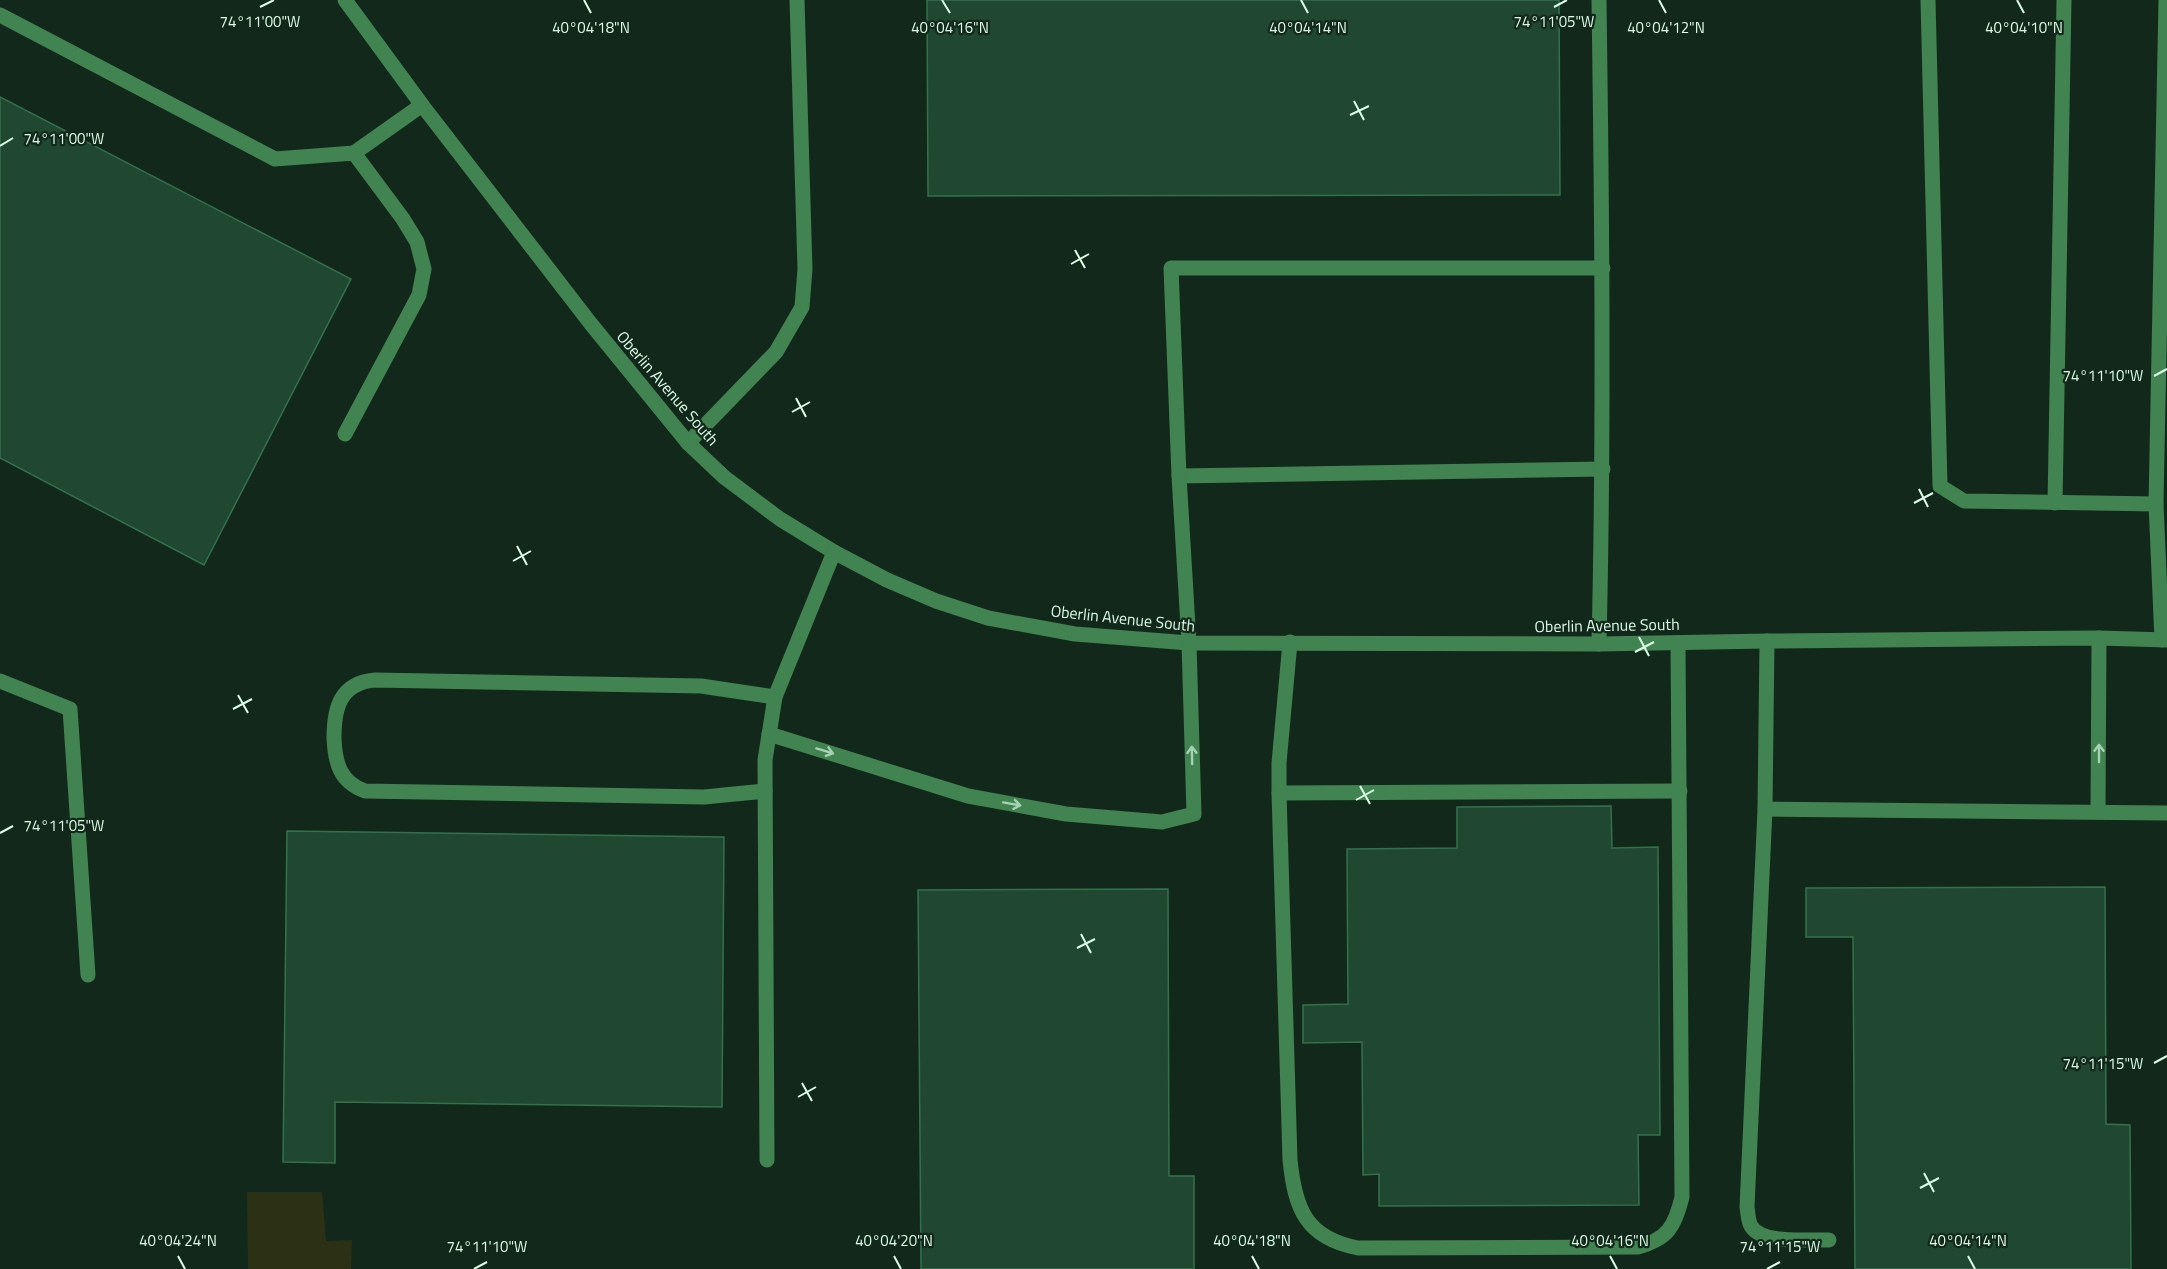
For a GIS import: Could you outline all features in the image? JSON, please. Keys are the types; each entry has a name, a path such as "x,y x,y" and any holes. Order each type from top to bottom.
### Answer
{"street":[{"name":"Oberlin Avenue South","path":"345,0 422,105 604,340 688,443 724,477 780,519 834,552 887,580 936,601 988,618 1075,634 1189,644 1290,642 1599,644 2099,638 2165,640"},
{"path":"688,443 776,352 802,308 805,269 797,0"},
{"path":"1599,0 1603,268 1603,469 1599,644"},
{"path":"1928,0 1940,486 1964,501 2156,504"},
{"path":"2055,503 2064,0"},
{"path":"2165,640 2156,504 2162,467 2166,0"},
{"path":"0,15 275,159 354,153 422,105"},
{"path":"345,434 419,295 424,269 417,242 403,219 354,153"},
{"path":"769,734 968,796 1066,814 1162,822 1194,814 1189,644 1179,476 1171,268 1603,268"},
{"path":"1179,476 1603,469"},
{"path":"767,1160 765,760 775,697 834,552"},
{"path":"2098,812 2099,638"},
{"path":"1767,641 1765,809 1750,1125 1749,1224 1756,1233 1769,1239 1829,1240"},
{"path":"1290,642 1279,793 1290,1160 1293,1187 1302,1213 1318,1232 1337,1244 1370,1248 1638,1247 1653,1243 1669,1231 1677,1217 1682,1197 1678,643"},
{"path":"765,791 704,797 365,791 354,787 346,780 337,765 334,721 336,710 348,691 365,681 375,680 701,686 775,697"},
{"path":"0,681 70,709 88,975"},
{"path":"1279,793 1680,791"},
{"path":"1765,809 2167,813"}],"green space":[{"path":"247,1192 322,1192 326,1241 352,1240 351,1269 248,1269"}],"building":[{"path":"927,0 1559,0 1560,195 928,196"},
{"path":"0,97 351,279 204,565 0,458"},
{"path":"1611,806 1612,848 1658,847 1660,1135 1638,1135 1639,1205 1379,1206 1379,1174 1363,1175 1362,1042 1303,1043 1303,1005 1348,1004 1347,849 1457,848 1457,807"},
{"path":"287,831 724,837 722,1107 335,1102 335,1163 283,1162"},
{"path":"2105,887 2106,1124 2130,1125 2131,1269 1855,1269 1853,937 1806,937 1806,888"},
{"path":"1168,889 1169,1176 1194,1176 1194,1269 921,1269 918,890"}]}
